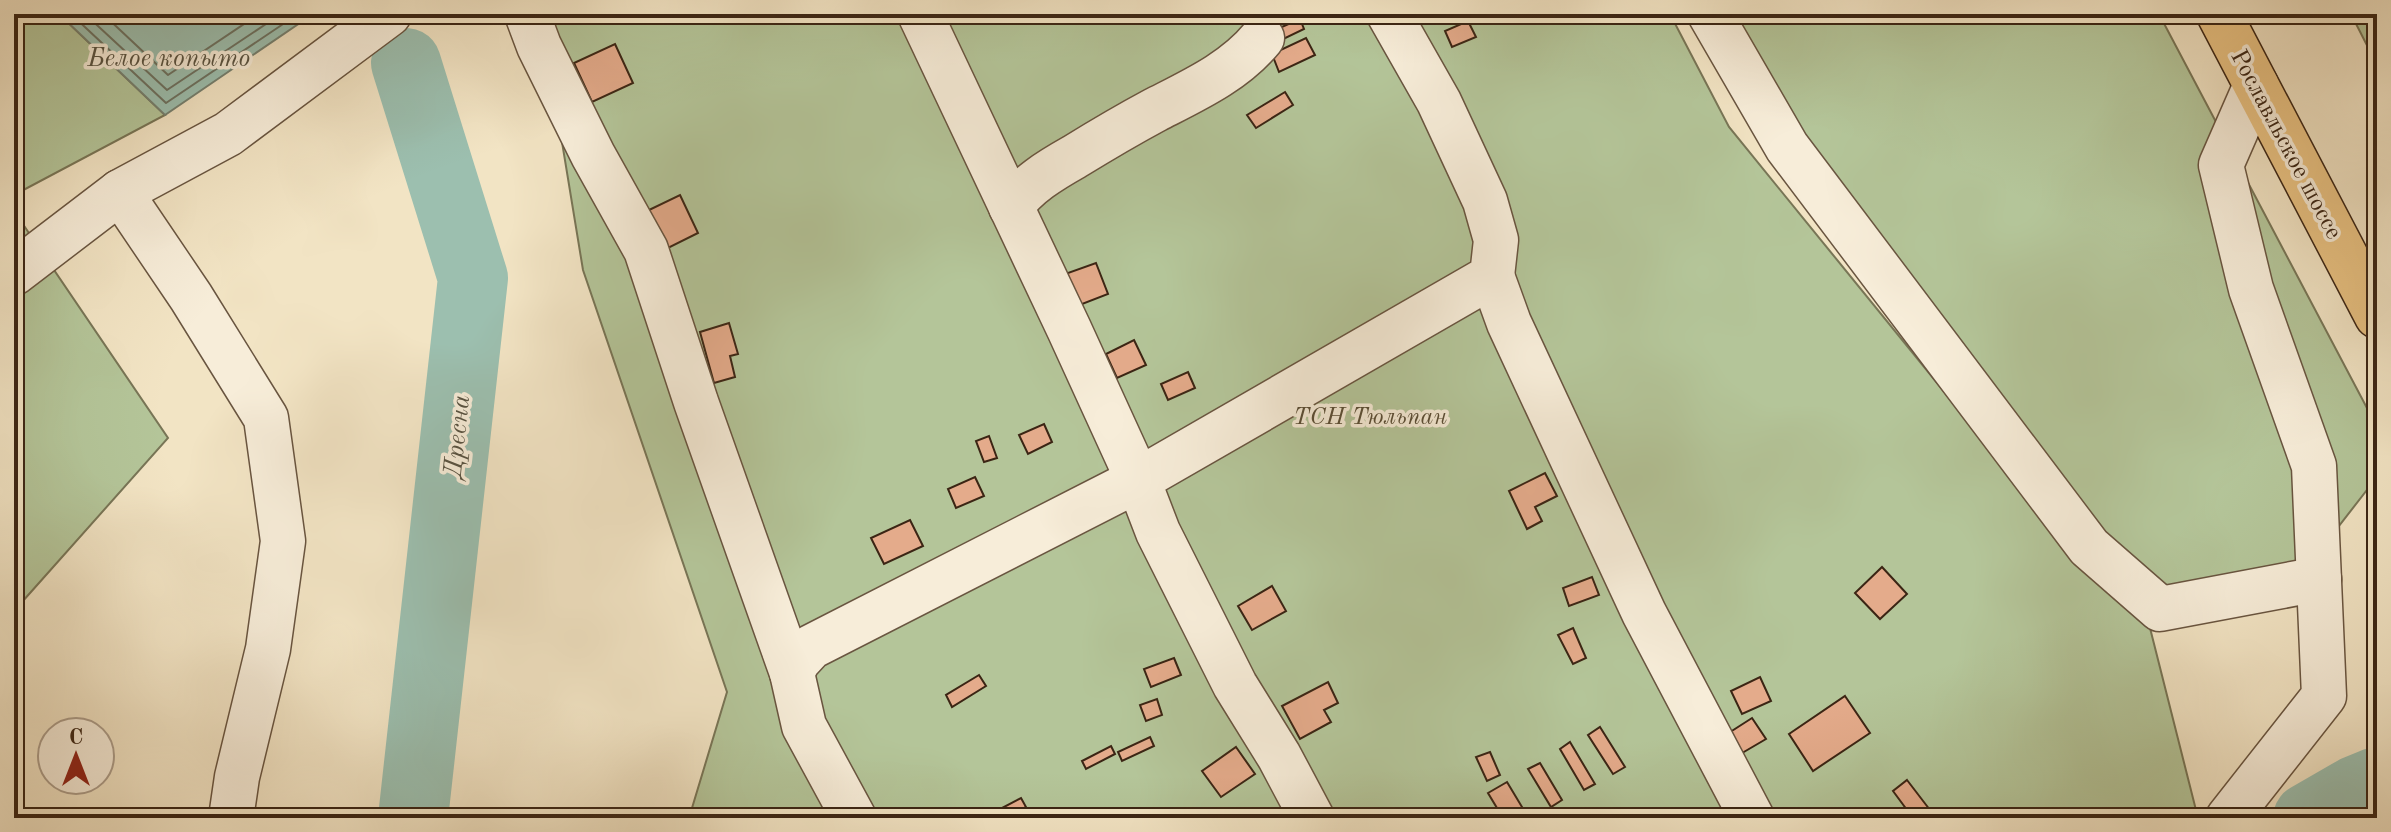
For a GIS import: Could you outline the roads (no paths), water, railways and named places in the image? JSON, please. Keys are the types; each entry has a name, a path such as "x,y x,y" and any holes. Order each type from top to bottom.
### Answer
{"main road":[{"name":"Рославльское шоссе","path":"2219,14 2377,316"}],"street":[{"path":"14,273 120,192 228,134 389,14"},
{"path":"527,14 539,46 593,155 646,250 792,673 804,726 854,818"},
{"path":"920,14 1138,480 1158,532 1235,685 1279,756 1312,818"},
{"path":"1389,14 1439,102 1485,201 1496,240 1492,276 1509,323 1644,613 1752,818"},
{"path":"1710,14 1787,147 2089,547 2160,609 2319,579"},
{"path":"1011,207 1020,194 1053,169 1192,92 1233,66 1262,38"},
{"path":"2228,818 2324,696 2314,466 2251,289 2221,165 2256,85"},
{"path":"120,192 191,297 266,418 283,541 268,649 237,777 231,818"},
{"path":"792,673 811,647 1138,480 1492,276"}],"water":[{"name":"Белое копыто","path":"59,14 313,14 165,115"}],"waterway":[{"name":"Дресна","path":"406,63 473,278 413,818"},
{"name":"Дресна","path":"2308,818 2377,782"}],"park label":[{"name":"ТСН Тюльпан","path":"1370,416"}]}
